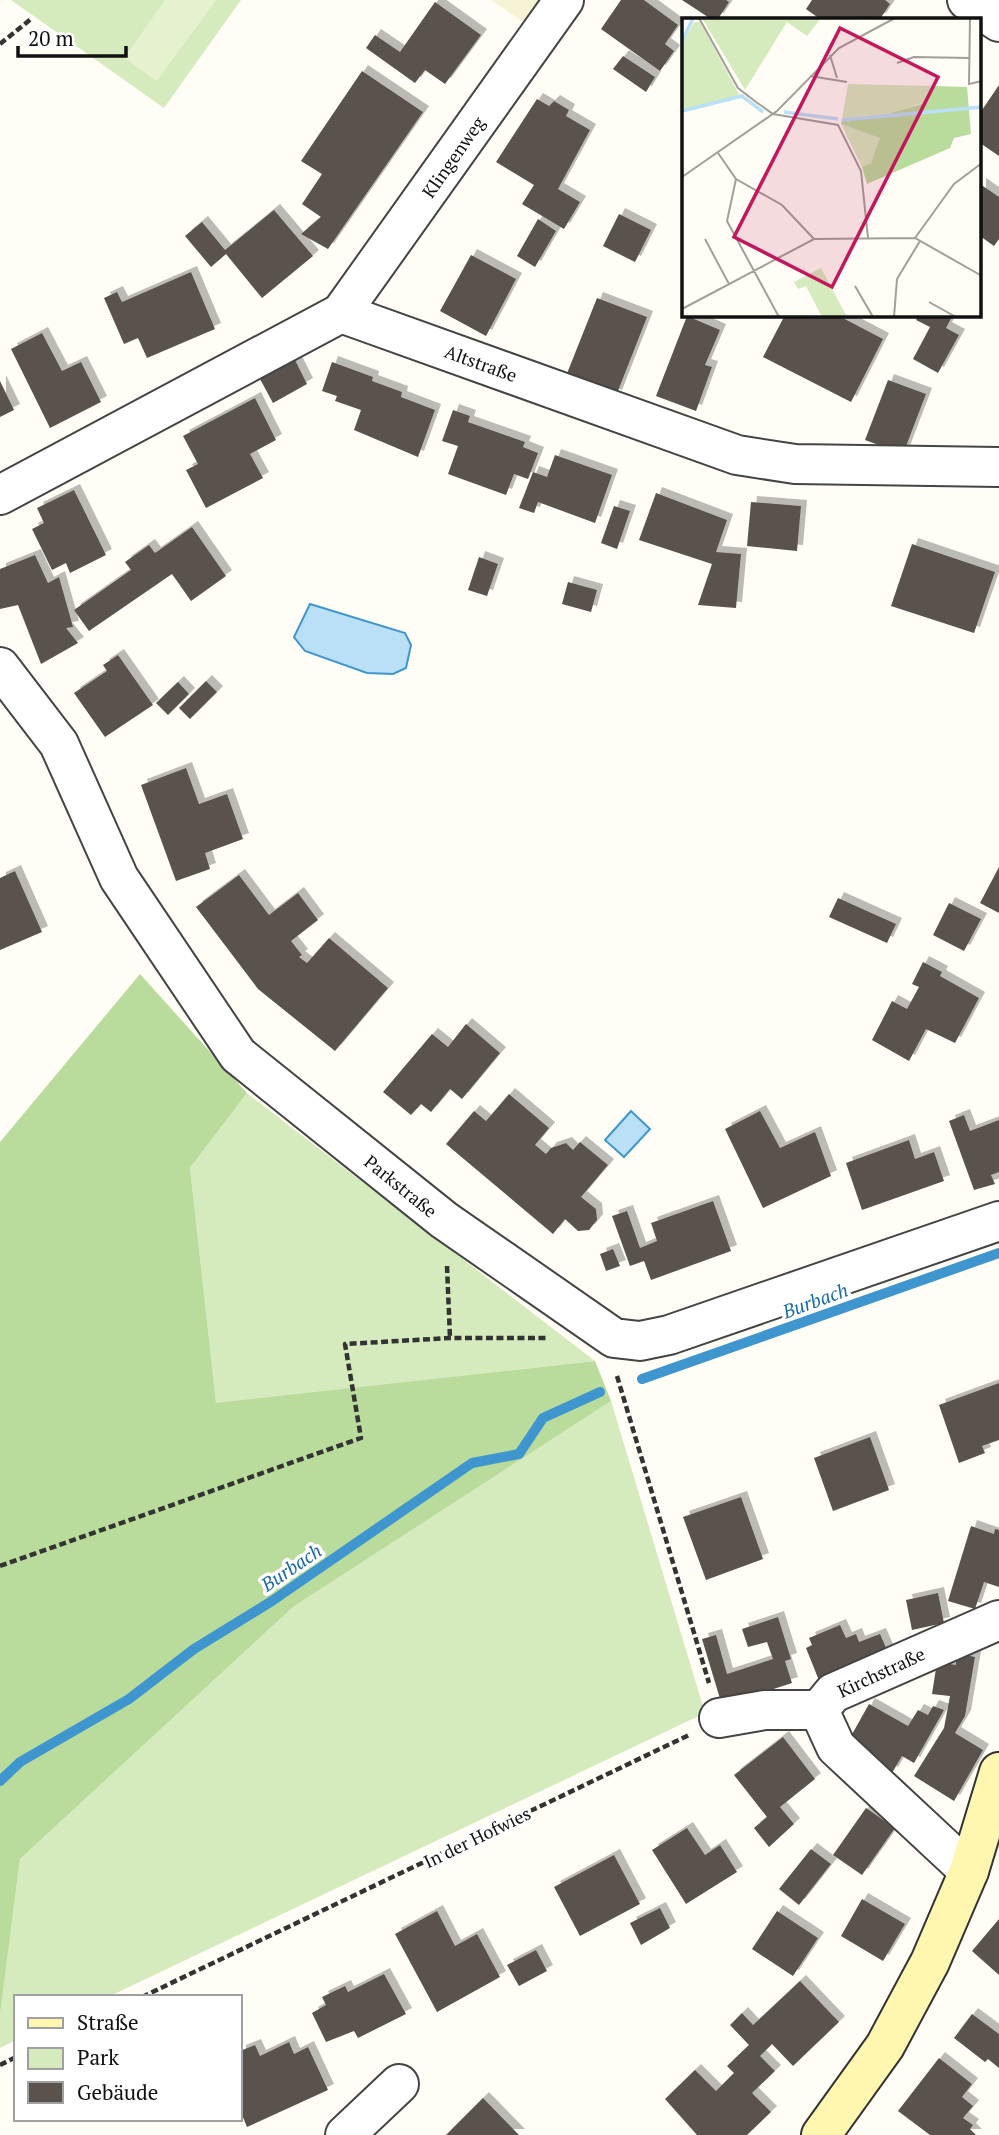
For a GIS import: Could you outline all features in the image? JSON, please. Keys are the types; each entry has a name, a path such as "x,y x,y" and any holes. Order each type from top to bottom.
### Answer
{"street":[{"name":"Klingenweg","path":"341,313 564,0"},
{"path":"967,0 999,22"},
{"name":"Altstraße","path":"341,313 737,455 819,465 999,467"},
{"path":"0,495 341,313"},
{"name":"Parkstraße","path":"0,667 59,744 119,878 238,1055 444,1220 614,1338"},
{"path":"614,1338 640,1342 668,1335 999,1221"},
{"name":"Kirchstraße","path":"970,1871 836,1747 819,1710 833,1693 999,1620"},
{"path":"719,1718 765,1710 819,1710"},
{"path":"821,2135 885,2046 930,1962 970,1871 999,1772"},
{"path":"345,2135 399,2084"}],"path":[{"path":"0,44 31,19"},
{"path":"444,1220 450,1338"},
{"path":"0,1566 361,1438 345,1345 450,1338 614,1338 616,1374 719,1718"},
{"name":"In der Hofwies","path":"146,1995 719,1718"}],"shaded area":[{"path":"491,0 542,0 525,23"}],"green space":[{"path":"11,0 241,0 164,108"},
{"path":"165,0 216,0 157,81 124,58"},
{"path":"140,974 247,1093 190,1168 216,1403 595,1361 611,1401 293,1607 20,1859 0,2015 0,1142"},
{"path":"247,1093 595,1361 216,1404 190,1168"},
{"path":"611,1401 705,1713 112,1995 14,1995 14,2041 0,2048 0,2015 20,1859 293,1607"}],"water":[{"path":"310,604 405,633 411,645 406,668 393,674 367,673 305,651 294,637"},
{"path":"631,1111 650,1129 624,1157 605,1140"}],"building":[{"path":"621,0 644,0 678,25 665,44 674,51 660,71 601,29"},
{"path":"682,0 729,2 719,18 709,18"},
{"path":"812,0 885,0 890,4 881,18 819,18 806,9"},
{"path":"435,2 481,35 445,84 425,70 415,83 366,48 375,35 400,52"},
{"path":"623,56 655,77 646,92 613,69"},
{"path":"362,71 423,112 328,249 301,234 321,217 302,204 322,174 301,161"},
{"path":"999,85 999,156 982,144 982,110"},
{"path":"537,99 549,106 554,101 569,110 566,116 590,130 558,189 580,202 564,229 522,204 534,185 496,162"},
{"path":"982,185 999,197 999,239 994,246 982,237"},
{"path":"274,210 313,256 262,298 226,254 211,267 185,236 202,222 225,250"},
{"path":"619,214 651,230 635,262 603,246"},
{"path":"538,219 556,231 535,267 517,256"},
{"path":"471,255 516,279 486,336 440,311"},
{"path":"191,272 215,329 147,358 138,338 124,344 104,298 117,292 122,302"},
{"path":"597,298 647,317 616,396 566,376"},
{"path":"687,317 720,330 705,365 712,367 696,411 656,396"},
{"path":"784,317 841,317 883,339 851,402 763,357"},
{"path":"918,317 952,317 946,328 959,335 938,373 913,359 930,327 916,320"},
{"path":"42,333 62,371 81,362 101,402 50,428 11,349"},
{"path":"295,360 307,384 273,403 260,379"},
{"path":"332,362 373,377 372,381 402,392 401,397 435,410 418,457 354,430 361,410 335,401 337,396 322,391"},
{"path":"888,380 926,394 903,454 865,440"},
{"path":"0,381 14,410 0,417"},
{"path":"255,398 276,440 250,454 263,478 206,508 186,470 198,464 183,436"},
{"path":"453,410 470,416 468,422 525,442 523,447 538,453 528,479 514,474 506,495 448,474 458,446 442,441"},
{"path":"555,455 612,475 595,523 538,502 534,513 519,508 533,472 547,477"},
{"path":"74,490 106,555 70,573 66,563 52,570 32,529 44,523 37,508"},
{"path":"656,493 727,520 716,552 741,554 736,608 698,605 712,564 639,540"},
{"path":"751,502 801,506 797,551 747,546"},
{"path":"614,506 630,511 617,549 601,543"},
{"path":"192,527 226,576 191,601 172,574 89,631 74,610 131,570 125,562 149,545 155,553"},
{"path":"912,544 995,572 974,633 891,606"},
{"path":"35,555 48,583 59,577 73,627 66,628 78,643 41,664 18,605 0,609 0,569"},
{"path":"479,557 498,564 487,596 468,590"},
{"path":"568,582 597,590 591,612 562,604"},
{"path":"118,655 153,705 105,737 74,693 107,671 103,665"},
{"path":"206,681 217,692 190,719 179,708"},
{"path":"178,682 189,694 168,715 156,703"},
{"path":"186,768 199,804 227,794 243,839 205,853 210,869 176,881 141,785"},
{"path":"999,867 999,913 980,903"},
{"path":"15,871 42,932 0,950 0,878"},
{"path":"239,875 269,915 298,893 318,920 291,941 302,955 299,957 307,963 329,938 388,988 335,1051 258,989 196,907"},
{"path":"838,898 896,924 887,943 829,917"},
{"path":"949,903 981,919 964,951 933,935"},
{"path":"923,962 942,972 940,976 979,998 955,1043 926,1029 909,1061 872,1040 892,1001 907,1009 919,987 912,984"},
{"path":"466,1024 500,1053 462,1099 450,1089 431,1112 421,1104 411,1115 383,1092 432,1034 448,1047"},
{"path":"509,1094 549,1128 535,1145 546,1154 551,1148 566,1143 573,1150 580,1142 608,1165 581,1197 596,1209 597,1220 589,1230 578,1231 565,1219 553,1234 446,1144 474,1111 486,1121"},
{"path":"760,1111 780,1148 815,1132 831,1176 763,1208 725,1129"},
{"path":"964,1115 970,1131 999,1120 999,1172 991,1175 995,1184 974,1190 949,1121"},
{"path":"909,1140 915,1159 934,1152 944,1181 862,1210 846,1163"},
{"path":"713,1201 731,1251 651,1280 644,1261 630,1266 612,1216 627,1211 640,1248 657,1241 651,1223"},
{"path":"613,1249 620,1266 606,1271 600,1254"},
{"path":"999,1383 999,1440 982,1446 985,1453 959,1463 939,1405"},
{"path":"870,1437 889,1490 833,1511 814,1458"},
{"path":"741,1497 763,1559 706,1580 683,1517"},
{"path":"971,1526 994,1534 995,1529 999,1530 999,1587 984,1582 975,1609 948,1601"},
{"path":"938,1593 944,1623 912,1630 906,1600"},
{"path":"778,1617 791,1659 785,1661 792,1683 736,1701 721,1702 702,1639 716,1635 727,1674 773,1659 767,1642 748,1647 742,1629"},
{"path":"840,1625 846,1638 856,1634 859,1642 880,1634 891,1659 822,1688 806,1648 812,1645 809,1638"},
{"path":"956,1653 975,1657 965,1716 955,1733 983,1750 954,1801 914,1776 944,1728 950,1696 932,1694 937,1662 956,1665"},
{"path":"869,1704 908,1726 918,1710 928,1715 933,1706 944,1710 914,1763 902,1756 892,1773 846,1745"},
{"path":"783,1737 815,1779 780,1807 794,1824 769,1847 754,1828 767,1817 734,1775"},
{"path":"866,1808 895,1828 862,1875 833,1855"},
{"path":"687,1828 705,1855 720,1845 737,1872 686,1904 652,1850"},
{"path":"811,1849 831,1864 799,1905 779,1889"},
{"path":"614,1855 640,1904 580,1936 554,1887"},
{"path":"862,1899 905,1924 883,1961 841,1936"},
{"path":"660,1908 670,1928 641,1945 630,1923"},
{"path":"437,1911 455,1946 477,1934 500,1977 437,2012 395,1934"},
{"path":"777,1911 818,1938 793,1976 752,1949"},
{"path":"999,1919 999,1975 972,1951"},
{"path":"536,1950 547,1971 519,1986 507,1965"},
{"path":"384,1974 406,2014 358,2038 354,2031 326,2042 312,2013 326,2005 322,1997 345,1986 348,1992"},
{"path":"800,1981 839,2022 793,2066 772,2044 760,2056 775,2071 752,2093 771,2112 747,2135 697,2135 665,2099 695,2070 716,2091 734,2073 727,2066 749,2045 730,2025 742,2013 753,2025"},
{"path":"972,2014 999,2034 999,2068 988,2059 985,2062 954,2038"},
{"path":"289,2042 294,2054 308,2047 328,2090 247,2127 242,2115 242,2050 255,2045 260,2056"},
{"path":"939,2058 972,2084 962,2097 973,2106 963,2118 973,2125 970,2129 976,2135 930,2135 898,2111"},
{"path":"483,2098 519,2135 446,2135"}],"waterway":[{"name":"Burbach","path":"642,1379 999,1253"},
{"name":"Burbach","path":"0,1781 20,1762 129,1699 194,1649 272,1601 472,1463 519,1454 543,1418 600,1392"}]}
